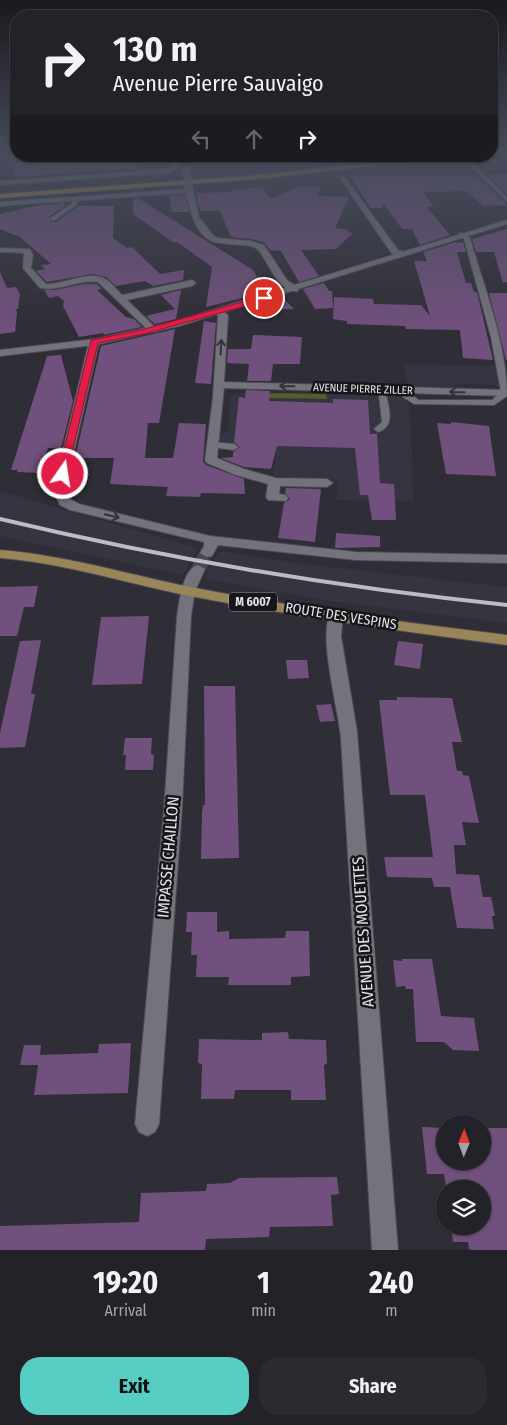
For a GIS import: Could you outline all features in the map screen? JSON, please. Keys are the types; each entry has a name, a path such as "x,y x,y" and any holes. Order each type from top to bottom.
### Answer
{"main road":[{"name":"ROUTE DES VESPINS","path":"0,554 48,559 188,591 336,616 507,640"}],"street":[{"path":"194,212 210,237 217,240 251,243 261,248 284,282 295,289"},
{"path":"367,212 395,252 401,254"},
{"path":"0,353 94,342 153,330 220,312 461,234 507,222"},
{"path":"0,250 27,251 29,255 26,268 43,286 98,279 121,298 153,330"},
{"path":"121,298 192,283"},
{"path":"220,312 223,315 219,387 211,460 240,472 274,482 327,483"},
{"path":"94,342 59,490 60,497 65,502 75,507 209,546 356,556 507,559"},
{"name":"AVENUE PIERRE ZILLER","path":"219,387 506,393"},
{"path":"274,482 272,497 282,498"},
{"name":"IMPASSE CHAILLON","path":"146,1124 173,809 184,616 188,591 198,569"},
{"name":"AVENUE DES MOUETTES","path":"336,616 334,636 349,731 385,1250"}],"lane":[{"path":"53,219 62,212"},
{"path":"461,234 466,238 495,338 506,393"},
{"path":"378,429 384,426 386,422 381,390"},
{"path":"213,446 234,447"}],"shaded area":[{"path":"403,364 502,366 501,387 458,384 454,387 407,386"},
{"path":"237,393 269,393 269,398 327,399 326,394 408,396 413,502 337,500 338,480 273,476 276,453 220,448 225,443 220,441 220,435 228,432 231,395"},
{"path":"0,491 198,548 183,575 0,536"},
{"path":"219,551 303,564 507,587 507,623 330,601 204,579"}],"green space":[{"path":"269,393 326,394 327,399 269,398"}],"building":[{"path":"55,212 50,216 50,221 56,222 69,212 114,212 113,238 127,248 132,247 160,274 184,270 183,280 153,286 145,281 116,286 106,277 92,274 47,282 36,271 45,269 41,265 51,264 20,237 0,229 0,214"},
{"path":"133,212 161,212 253,270 266,292 206,307 212,267"},
{"path":"221,212 342,212 335,228 349,230 347,232 353,233 336,249 301,250 319,276 299,282 281,251 270,250 265,243 252,239 231,237"},
{"path":"390,212 431,212 450,235 420,245 412,229 402,229"},
{"path":"507,229 507,282 503,283 494,252 476,252 472,239"},
{"path":"456,242 463,242 466,252 457,252 466,283 471,283 474,292 477,292 493,360 463,358 460,330 406,329 405,326 347,324 347,321 333,319 334,297 373,299 374,304 421,305 430,316 414,261 427,261 423,252"},
{"path":"0,272 7,288 16,287 20,294 18,309 16,309 15,332 0,334"},
{"path":"324,283 329,291 332,291 333,308 315,309 303,289"},
{"path":"84,284 97,284 102,289 97,290 126,317 134,319 142,327 103,335 104,333 79,337 63,306 64,301 58,296 49,298 44,290 55,290"},
{"path":"181,290 176,319 155,324 146,316 175,309 161,295"},
{"path":"489,293 507,293 507,360 506,360"},
{"path":"281,296 294,309 270,309 268,300"},
{"path":"204,321 216,323 211,384 195,383"},
{"path":"175,329 159,423 148,423 145,458 173,458 179,423 206,424 203,461 206,465 244,479 245,494 201,493 200,497 166,496 168,487 110,484 114,458 75,458 101,346"},
{"path":"253,335 302,337 300,364 273,364 271,381 247,381 249,364 227,363 228,349 251,349"},
{"path":"61,355 73,401 61,448 48,448 41,473 11,470 47,356"},
{"path":"246,390 270,391 269,401 333,403 333,399 368,400 370,434 377,434 380,483 394,484 396,520 372,520 368,495 360,495 355,448 277,446 271,469 244,467 221,458 233,457 233,452 240,447 234,442 239,397 245,398"},
{"path":"451,422 489,426 496,476 446,474 437,423 451,424"},
{"path":"286,488 321,489 315,542 278,538 284,503 290,499 285,493"},
{"path":"336,533 380,536 380,547 335,548"},
{"path":"38,586 34,607 24,607 17,636 0,636 0,587"},
{"path":"149,616 142,684 92,685 101,617"},
{"path":"41,640 31,694 35,694 25,747 0,748 0,733 20,641"},
{"path":"398,641 423,644 420,669 394,665"},
{"path":"286,660 307,660 309,678 288,679"},
{"path":"204,686 235,686 239,858 201,859 202,813 203,805 205,805"},
{"path":"397,697 452,698 462,742 452,742 457,771 462,771 463,775 469,776 479,823 462,822 466,845 454,845 456,874 479,875 483,897 491,897 495,916 492,916 494,929 457,928 450,887 434,887 432,878 387,877 384,857 433,857 425,795 390,795 379,700 397,700"},
{"path":"331,704 335,721 320,722 316,705"},
{"path":"125,738 152,738 153,770 125,770 126,755 123,755"},
{"path":"187,912 217,912 217,932 229,931 229,939 285,938 286,931 309,931 310,976 291,977 291,985 228,985 229,977 196,977 197,955 191,955 192,932 186,932"},
{"path":"402,959 432,959 441,1016 474,1018 479,1051 453,1050 444,1042 416,1042 413,989 406,989 405,986 396,987 393,960 402,961"},
{"path":"288,1032 289,1039 326,1040 327,1064 324,1065 326,1100 291,1100 291,1090 235,1090 234,1099 201,1099 202,1064 198,1063 199,1039 262,1040 262,1033"},
{"path":"131,1043 128,1093 34,1095 38,1065 20,1065 24,1045 41,1045 40,1055 98,1053 99,1044"},
{"path":"422,1127 436,1128 436,1170 491,1170 491,1128 507,1128 507,1250 472,1250 469,1249 468,1242 453,1242 452,1235 491,1235 491,1180 445,1180 444,1174 427,1174"},
{"path":"337,1177 339,1194 331,1195 333,1226 270,1227 269,1237 206,1239 205,1250 0,1250 0,1226 139,1222 141,1193 206,1191 207,1184 230,1183 239,1178"}],"tunnel":[{"path":"198,569 207,553"}],"railway":[{"path":"0,519 126,547 252,570 379,590 507,605"}],"route":[{"path":"63,474 94,350 94,342 220,312 264,298"}]}
